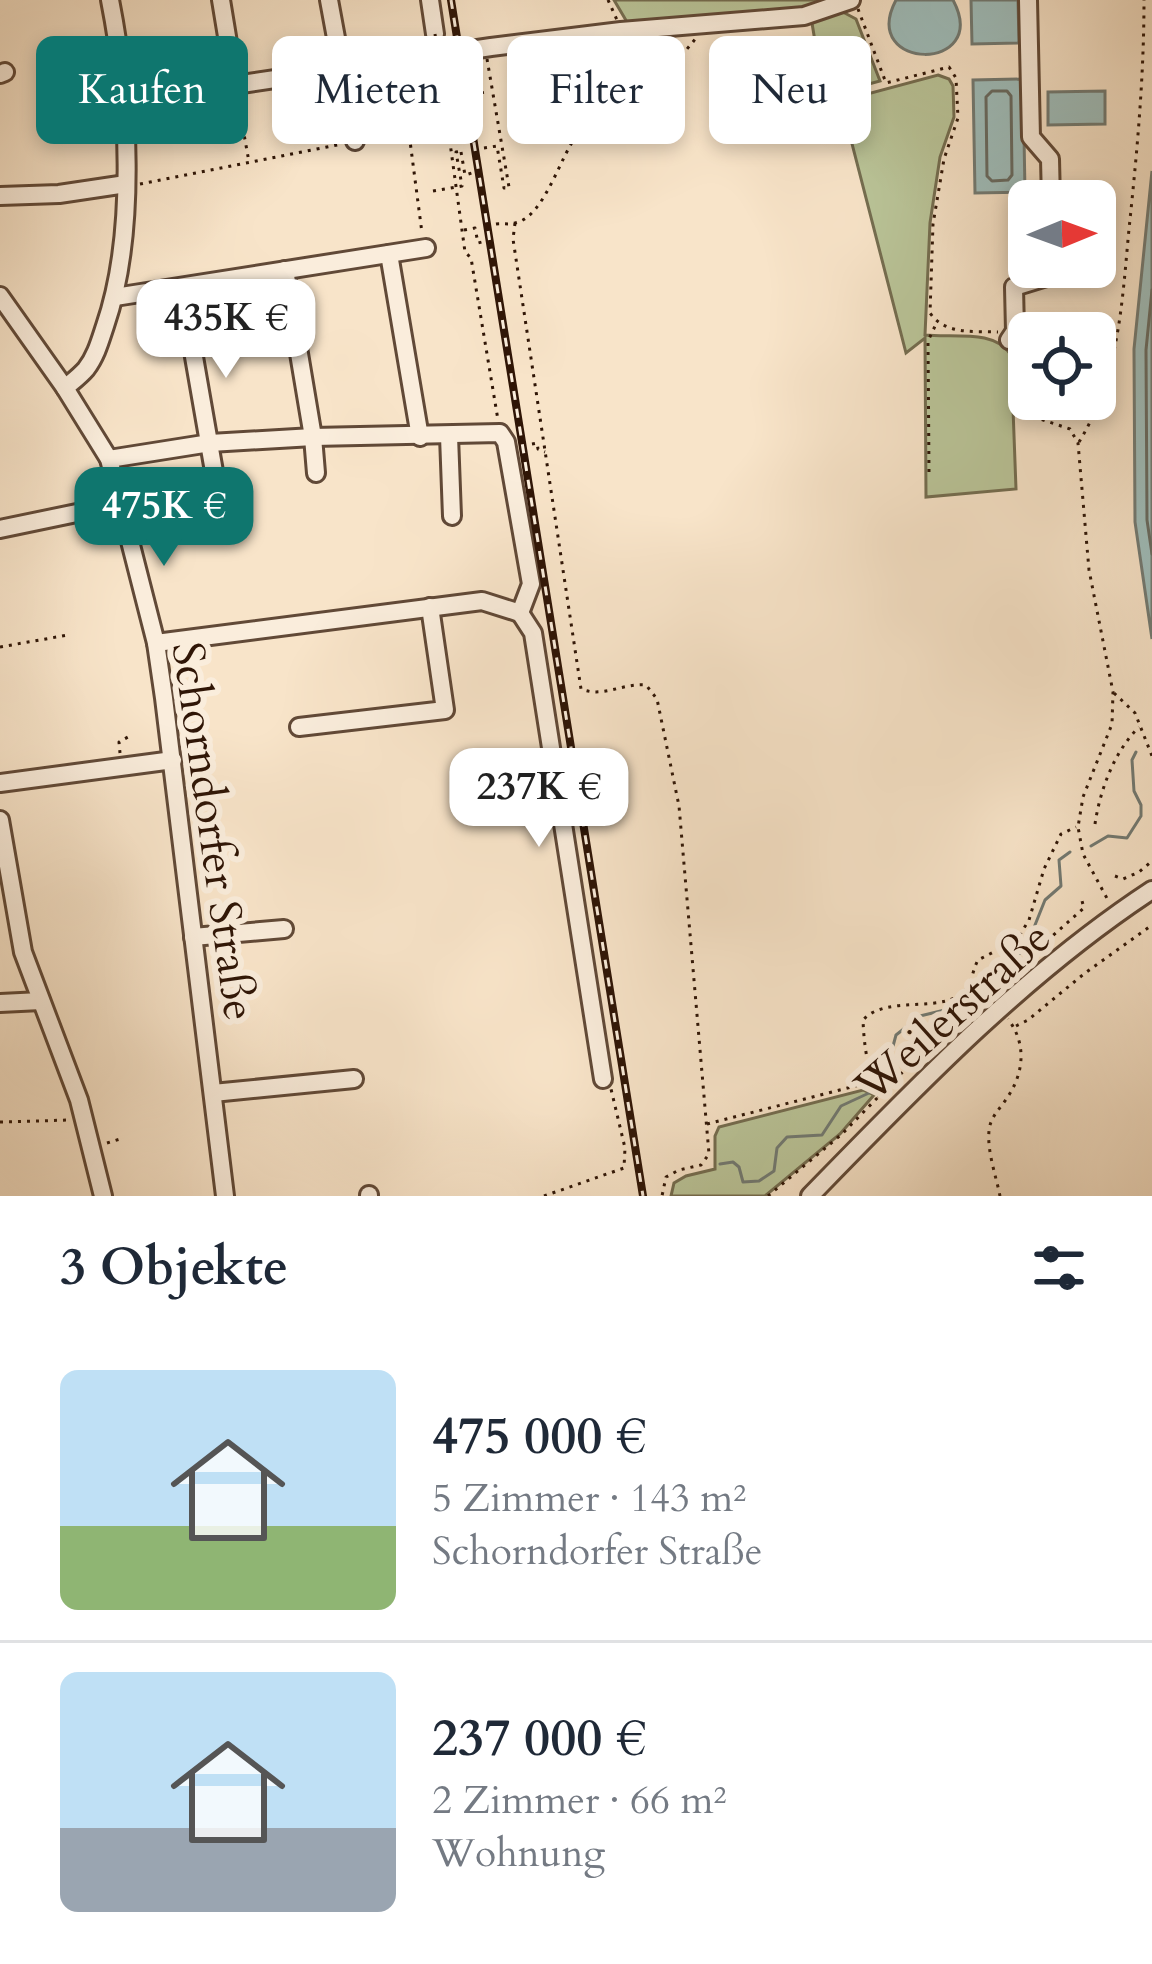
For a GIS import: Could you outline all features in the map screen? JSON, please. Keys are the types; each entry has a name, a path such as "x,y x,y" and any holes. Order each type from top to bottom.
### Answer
{"street":[{"path":"110,0 115,36"},
{"path":"221,0 227,36"},
{"path":"329,0 335,36"},
{"path":"430,0 435,34"},
{"path":"483,49 805,16 853,0"},
{"path":"1028,0 1031,137 1050,159 1050,180"},
{"path":"65,388 84,373 95,355 115,297 125,144"},
{"path":"0,196 59,194 126,181"},
{"path":"115,297 425,248"},
{"path":"389,254 420,437"},
{"path":"285,270 316,473"},
{"path":"182,287 216,483"},
{"name":"Schorndorfer Straße","path":"0,296 109,459 122,508 155,643 173,760 226,1196"},
{"path":"109,459 210,443 500,434 506,442 531,584 520,613"},
{"path":"449,436 452,516"},
{"path":"0,529 122,508"},
{"path":"155,643 482,601 520,613 532,633 606,1081"},
{"path":"299,727 446,710 430,607"},
{"path":"0,783 173,760"},
{"path":"0,820 5,893 83,1120 99,1195"},
{"name":"Weilerstraße","path":"810,1196 1000,1009 1152,890"},
{"path":"193,937 284,929"},
{"path":"0,1003 40,1001"},
{"path":"213,1093 354,1079"}],"path":[{"path":"608,0 622,31"},
{"path":"853,0 886,83 950,67 956,78 958,118 944,159 933,224 930,314 949,329 1001,332 1008,338"},
{"path":"1078,443 1107,386 1116,346 1139,143 1144,0"},
{"path":"496,224 515,224 527,217 545,196 577,134 599,112 648,84 686,52 699,25"},
{"path":"484,148 497,146 504,188 509,187 488,61"},
{"path":"246,144 250,164"},
{"path":"126,181 134,178 133,184 139,184 250,164 316,144"},
{"path":"411,144 425,248"},
{"path":"449,144 500,434"},
{"path":"433,190 462,186 456,152 464,150 465,175 475,172"},
{"path":"515,224 581,689 595,695 631,684 646,685 657,699 679,806 709,1154 701,1165 666,1177 662,1196"},
{"path":"463,230 475,228 478,243 486,242"},
{"path":"929,472 928,341 936,322"},
{"path":"1042,420 1070,429 1078,443 1089,570 1112,692 1112,724 1083,797 1078,826 1083,854 1117,913"},
{"path":"532,444 546,452"},
{"path":"0,647 68,635"},
{"path":"1112,692 1135,713 1152,756"},
{"path":"1095,824 1108,776 1128,737 1139,727"},
{"path":"122,766 119,742 128,737"},
{"path":"879,1097 864,1043 863,1020 868,1013 961,994 978,960 1011,944 1021,933 1061,834 1078,826"},
{"path":"1115,876 1123,880 1152,861"},
{"path":"768,1196 842,1134 981,998 1084,908 1082,901"},
{"path":"1014,1027 1152,926"},
{"path":"1000,1009 1014,1027 1022,1061 1018,1079 992,1119 988,1135 1000,1196"},
{"path":"544,1196 624,1168 625,1148 606,1081"},
{"path":"706,1124 872,1082"},
{"path":"0,1122 83,1120"},
{"path":"110,1142 120,1138"}],"green space":[{"path":"614,0 834,0 807,9 627,22"},
{"path":"839,10 856,19 863,36 814,36 812,23"},
{"path":"871,58 880,81 871,83"},
{"path":"938,75 953,86 954,117 940,157 930,223 925,335 984,338 1008,352 1008,420 1013,420 1016,489 926,497 925,338 906,353 852,144 871,144 871,93"},
{"path":"863,1090 874,1095 840,1134 765,1196 671,1196 674,1183 715,1169 719,1127"}],"water":[{"path":"896,0 953,0 960,24 955,41 942,51 908,51 894,41 889,24"},
{"path":"971,0 1018,0 1019,43 972,44"},
{"path":"1023,79 1025,180 1008,180 1008,192 975,193 973,80"},
{"path":"1105,91 1105,124 1048,125 1048,92"},
{"path":"1152,171 1152,639 1135,522 1134,349"}],"waterway":[{"path":"1091,846 1108,836 1127,838 1141,816 1134,791 1136,752"},
{"path":"977,987 987,974 1025,950 1045,900 1061,886 1059,860 1070,852"},
{"path":"878,1084 885,1076 896,1035 920,1016 953,1008 971,994"},
{"path":"720,1164 733,1162 743,1182 759,1181 774,1171 777,1148 787,1137 822,1135 841,1106 869,1093"}],"railway":[{"path":"451,0 643,1196"}]}
